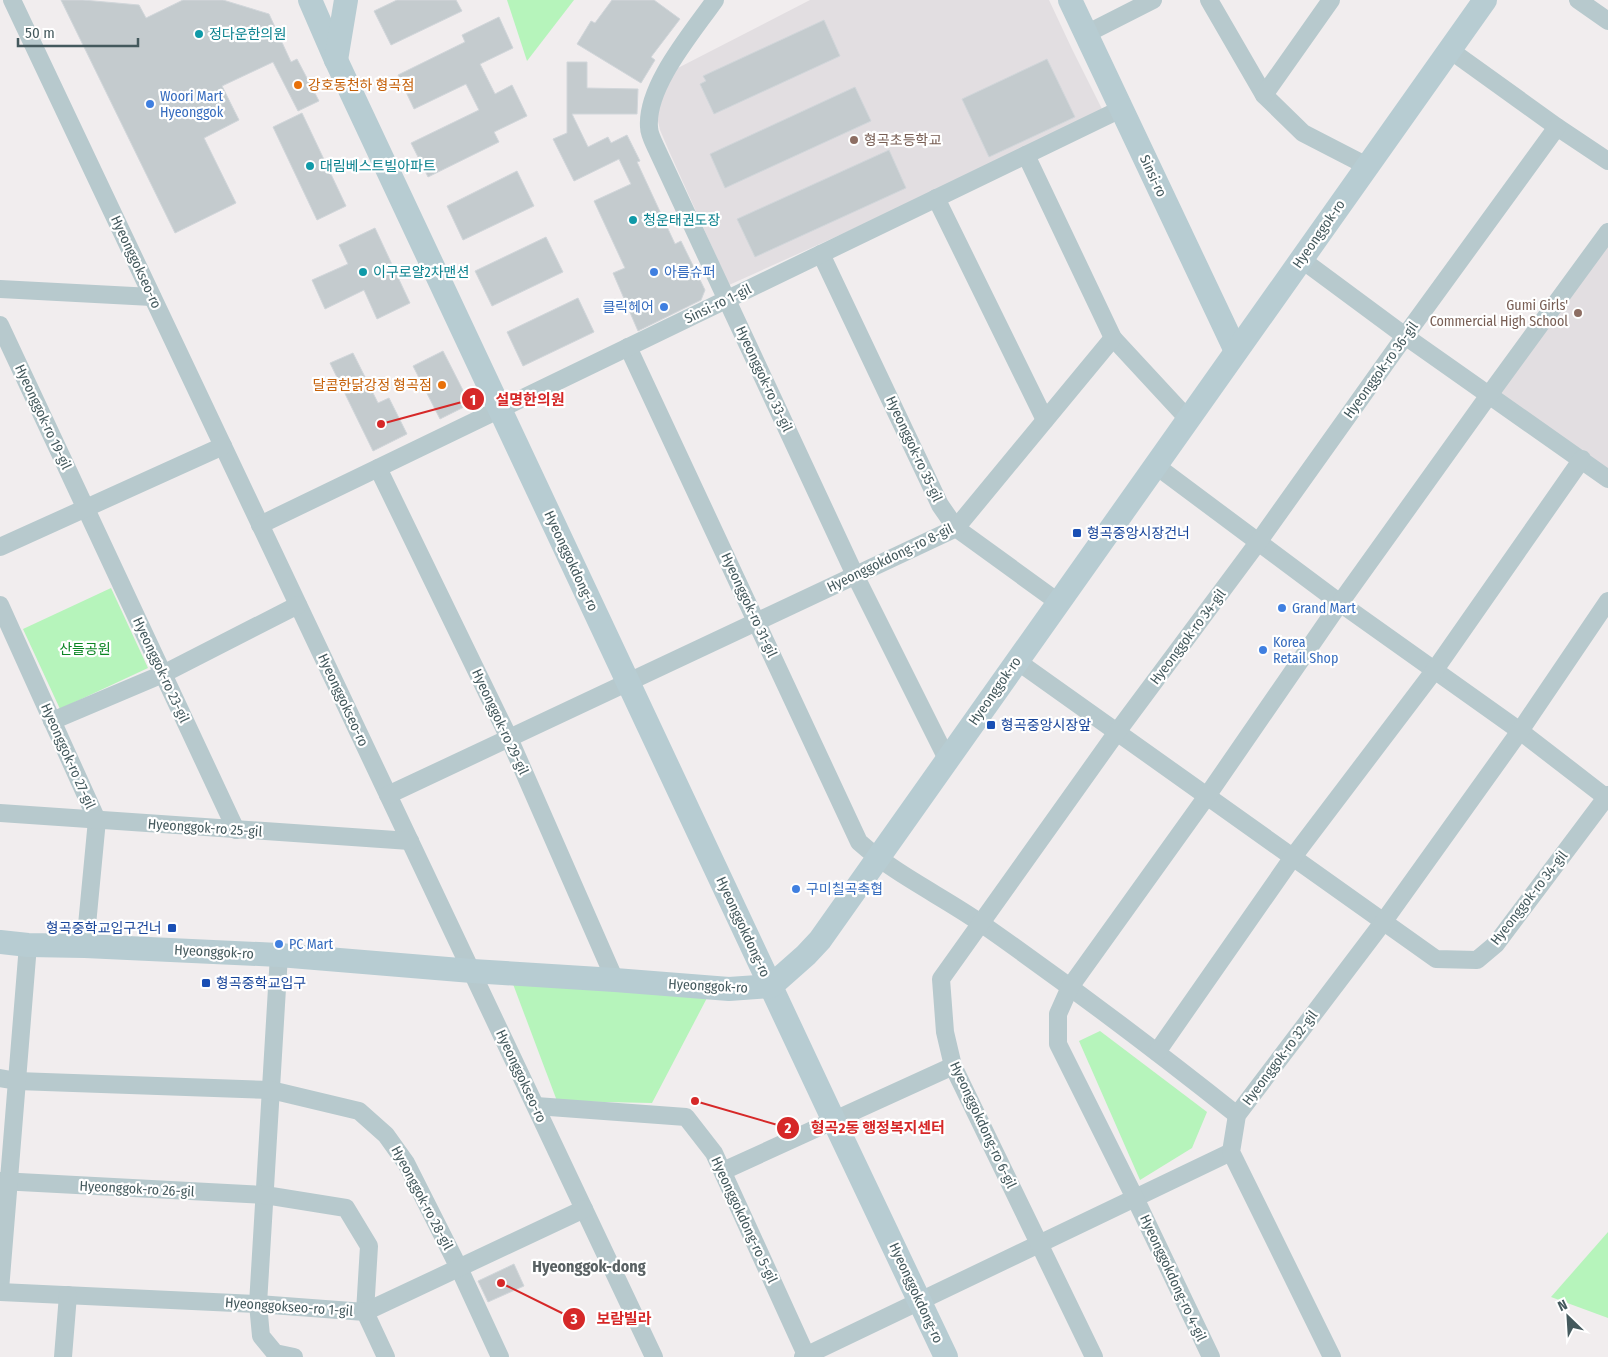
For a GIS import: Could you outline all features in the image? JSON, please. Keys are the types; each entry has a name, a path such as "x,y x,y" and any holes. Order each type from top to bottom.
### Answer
{"street":[{"name":"Hyeonggokseo-ro","path":"12,0 654,1357"},
{"name":"Hyeonggokdong-ro","path":"310,0 336,60 946,1357"},
{"path":"336,60 346,0"},
{"name":"Hyeonggok-ro 33-gil","path":"715,0 667,68 656,90 649,112 649,129 855,575 947,759"},
{"name":"Sinsi-ro","path":"1070,0 1236,351"},
{"path":"1086,34 1153,0"},
{"path":"1209,0 1264,95 1303,133 1367,166"},
{"path":"1264,95 1331,0"},
{"name":"Hyeonggok-ro","path":"0,942 28,945 279,955 729,989 771,986 820,940 1485,0"},
{"path":"1578,0 1608,21"},
{"path":"1450,50 1608,161"},
{"name":"Sinsi-ro 1-gil","path":"500,409 1122,109"},
{"name":"Hyeonggok-ro 36-gil","path":"1259,541 1557,127"},
{"path":"1026,155 1113,338 1188,419"},
{"path":"936,198 1045,420"},
{"path":"1135,1198 1058,1044 1058,1014 1070,987 1207,796 1340,603 1608,232"},
{"name":"Hyeonggok-ro 35-gil","path":"822,254 940,505 956,528 1058,602"},
{"path":"1301,259 1405,336 1608,479"},
{"path":"0,289 152,297"},
{"name":"Hyeonggok-ro 19-gil","path":"0,325 86,509"},
{"name":"Hyeonggokdong-ro 8-gil","path":"629,682 956,528 1113,338"},
{"name":"Hyeonggok-ro 31-gil","path":"628,347 859,842 877,858"},
{"path":"260,525 500,409"},
{"path":"0,547 223,446"},
{"path":"1157,1052 1294,857 1434,671 1582,459"},
{"path":"1155,465 1340,603 1520,731 1607,797"},
{"name":"Hyeonggok-ro 29-gil","path":"378,468 509,738 615,980"},
{"name":"Hyeonggok-ro 23-gil","path":"86,509 236,830"},
{"name":"Hyeonggok-ro 34-gil","path":"1117,732 1259,541"},
{"path":"1384,921 1520,731 1608,602"},
{"name":"Hyeonggok-ro 27-gil","path":"0,605 97,820 85,946"},
{"path":"52,721 163,674 298,605"},
{"name":"Hyeonggok-ro 34-gil","path":"1017,661 1436,959 1476,960 1496,944 1607,797"},
{"path":"388,795 629,682"},
{"path":"981,923 1117,732"},
{"name":"Hyeonggok-ro 25-gil","path":"0,813 410,841"},
{"name":"Hyeonggok-ro 32-gil","path":"877,858 981,923 1070,987 1237,1114 1384,921"},
{"name":"Hyeonggokdong-ro 6-gil","path":"981,923 941,980 945,1032 953,1066 1039,1244"},
{"path":"0,1291 8,1080 28,945"},
{"path":"279,955 258,1304 261,1336 275,1353 294,1357"},
{"path":"723,1172 953,1066"},
{"path":"8,1080 271,1090"},
{"name":"Hyeonggok-ro 28-gil","path":"271,1090 359,1111 386,1135 406,1163 459,1268"},
{"name":"Hyeonggokdong-ro 5-gil","path":"536,1106 686,1117 714,1153 805,1357 920,1301"},
{"path":"1237,1114 1231,1152 1332,1357"},
{"path":"920,1301 1231,1152"},
{"name":"Hyeonggok-ro 26-gil","path":"4,1182 265,1195"},
{"path":"265,1195 346,1208 369,1246 365,1312 386,1357"},
{"name":"Hyeonggokdong-ro 4-gil","path":"1135,1198 1211,1357"},
{"name":"Hyeonggokseo-ro 1-gil","path":"0,1291 258,1304 365,1312 584,1209"},
{"path":"1039,1244 1094,1357"},
{"path":"459,1268 500,1357"},
{"path":"63,1357 68,1295"}],"shaded area":[{"name":"형곡초등학교","path":"810,0 1049,0 1104,113 729,285 660,130 656,112 674,70"},
{"name":"Gumi Girls' Commercial High School","path":"1608,232 1608,480 1489,395"}],"green space":[{"path":"507,0 574,0 527,61"},
{"name":"산들공원","path":"111,588 148,668 60,709 23,629"},
{"path":"513,984 708,996 652,1103 557,1101"},
{"path":"1100,1031 1207,1112 1192,1148 1140,1180 1079,1041"},
{"path":"1608,1232 1608,1318 1551,1297"}],"building":[{"path":"61,0 139,5 146,18 183,0 223,0 269,14 291,62 297,59 319,101 298,111 273,62 222,86 239,120 204,138 236,203 175,233"},
{"path":"397,0 456,0 462,11 391,45 374,11"},
{"path":"612,0 654,0 680,19 651,57 655,60 641,83 577,44 591,21 595,23"},
{"path":"499,17 513,48 480,64 495,94 512,85 527,116 494,132 499,142 428,177 411,143 479,110 466,84 414,109 398,75 465,42 462,35"},
{"path":"824,20 840,56 714,114 700,84 706,81 703,76"},
{"path":"1047,59 1075,117 989,157 962,99"},
{"path":"567,62 587,62 587,88 638,89 637,114 572,114 588,147 608,137 611,143 627,135 640,161 637,162 675,244 681,241 705,290 701,300 638,331 613,273 625,268 594,201 631,184 619,159 574,181 553,139 567,133"},
{"path":"855,87 871,121 725,188 710,154"},
{"name":"대림베스트빌아파트","path":"302,113 346,206 317,220 273,127"},
{"path":"889,150 906,188 755,257 737,219"},
{"path":"517,171 534,206 463,240 447,206"},
{"name":"이구로얄2차맨션","path":"375,228 410,303 377,319 364,290 325,309 312,280 348,264 339,245"},
{"path":"546,237 563,272 492,306 475,271"},
{"path":"578,298 594,332 523,366 507,332"},
{"name":"달콤한닭강정 형곡점","path":"443,351 470,404 440,419 413,366"},
{"path":"353,353 378,403 389,398 407,434 373,451 330,363"},
{"path":"514,1264 524,1286 488,1302 478,1281"}],"place":[{"name":"정다운한의원","path":"199,34"},
{"name":"강호동천하 형곡점","path":"298,85"},
{"name":"Woori Mart Hyeonggok","path":"150,104"},
{"name":"형곡초등학교","path":"854,140"},
{"name":"대림베스트빌아파트","path":"310,166"},
{"name":"청운태권도장","path":"633,220"},
{"name":"이구로얄2차맨션","path":"363,272"},
{"name":"아름슈퍼","path":"654,272"},
{"name":"클릭헤어","path":"664,307"},
{"name":"Gumi Girls' Commercial High School","path":"1578,313"},
{"name":"달콤한닭강정 형곡점","path":"442,385"},
{"name":"설명한의원","path":"381,424"},
{"name":"형곡중앙시장건너","path":"1077,533"},
{"name":"Grand Mart","path":"1282,608"},
{"name":"Korea Retail Shop","path":"1263,650"},
{"name":"형곡중앙시장앞","path":"991,725"},
{"name":"구미칠곡축협","path":"796,889"},
{"name":"형곡중학교입구건너","path":"172,928"},
{"name":"PC Mart","path":"279,944"},
{"name":"형곡중학교입구","path":"206,983"},
{"name":"형곡2동 행정복지센터","path":"695,1101"},
{"name":"보람빌라","path":"501,1283"}],"district":[{"name":"Hyeonggok-dong","path":"589,1266"}]}
